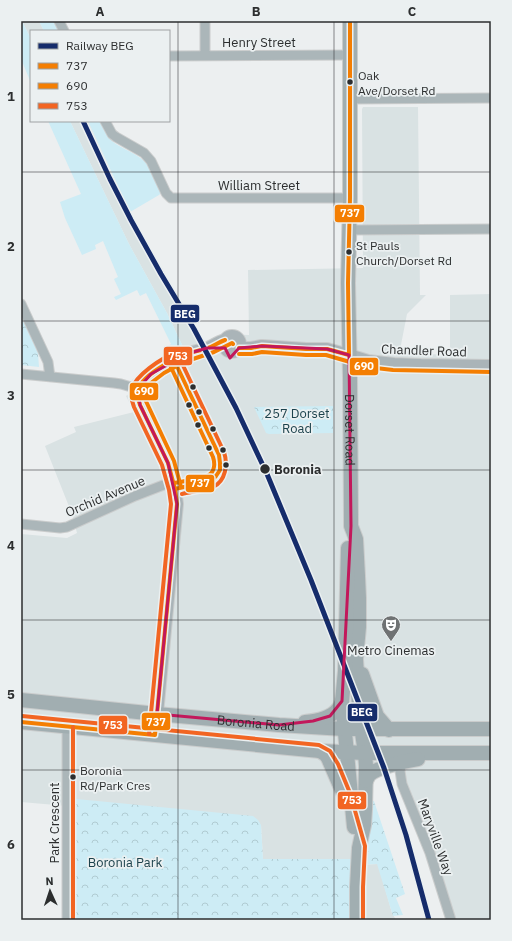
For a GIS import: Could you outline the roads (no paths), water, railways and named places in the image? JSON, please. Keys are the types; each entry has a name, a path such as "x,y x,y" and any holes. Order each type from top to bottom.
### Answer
{"main road":[{"name":"Dorset Road","path":"350,21 350,198 348,283 351,526 348,539 345,671 342,701 354,827"},
{"name":"Chandler Road","path":"138,390 139,386 151,374 174,360 207,348 219,349 225,344 229,337 237,338 238,344 328,349 368,361 394,364 421,366 491,366"},
{"path":"138,390 140,405 168,464 175,489 176,504 155,735"},
{"name":"Dorset Road","path":"351,526 356,539 359,598 359,627 356,659 360,716 365,753 366,781 366,809 359,848 357,920"},
{"path":"356,659 377,716 389,730"},
{"name":"Boronia Road","path":"21,700 279,725 362,730 491,729"},
{"path":"279,725 313,721 330,716 338,710 342,701"},
{"name":"Boronia Road","path":"21,722 320,752 450,754 491,753"},
{"path":"471,753 491,742"},
{"name":"Dorset Road","path":"320,752 326,754 344,795 359,848"},
{"name":"Boronia Road","path":"366,781 372,773 402,762 450,754"}],"street":[{"path":"205,21 205,56"},
{"name":"Henry Street","path":"170,56 350,55"},
{"path":"350,98 491,98"},
{"name":"William Street","path":"106,122 110,131 116,137 140,150 148,157 166,194 168,197 174,199 350,198"},
{"path":"349,230 491,229"},
{"path":"21,304 48,362 50,377"},
{"path":"21,374 114,383 138,390"},
{"name":"Orchid Avenue","path":"21,524 60,528 67,527 173,480"},
{"name":"Park Crescent","path":"67,727 67,920"},
{"name":"Maryville Way","path":"402,762 400,771 401,781 430,853 451,920"}],"rail line":[{"name":"BEG","path":"83,122 131,220 194,329 236,408 267,474 311,580 384,768 406,835 429,920"}],"place":[{"name":"Oak Ave/Dorset Rd","path":"350,82"},
{"name":"St Pauls Church/Dorset Rd","path":"349,252"},
{"name":"Boronia","path":"265,469"},
{"name":"Metro Cinemas","path":"391,642"},
{"name":"Boronia Rd/Park Cres","path":"73,777"}],"park label":[{"name":"257 Dorset Road","path":"297,420"},
{"name":"Boronia Park","path":"125,862"}]}
